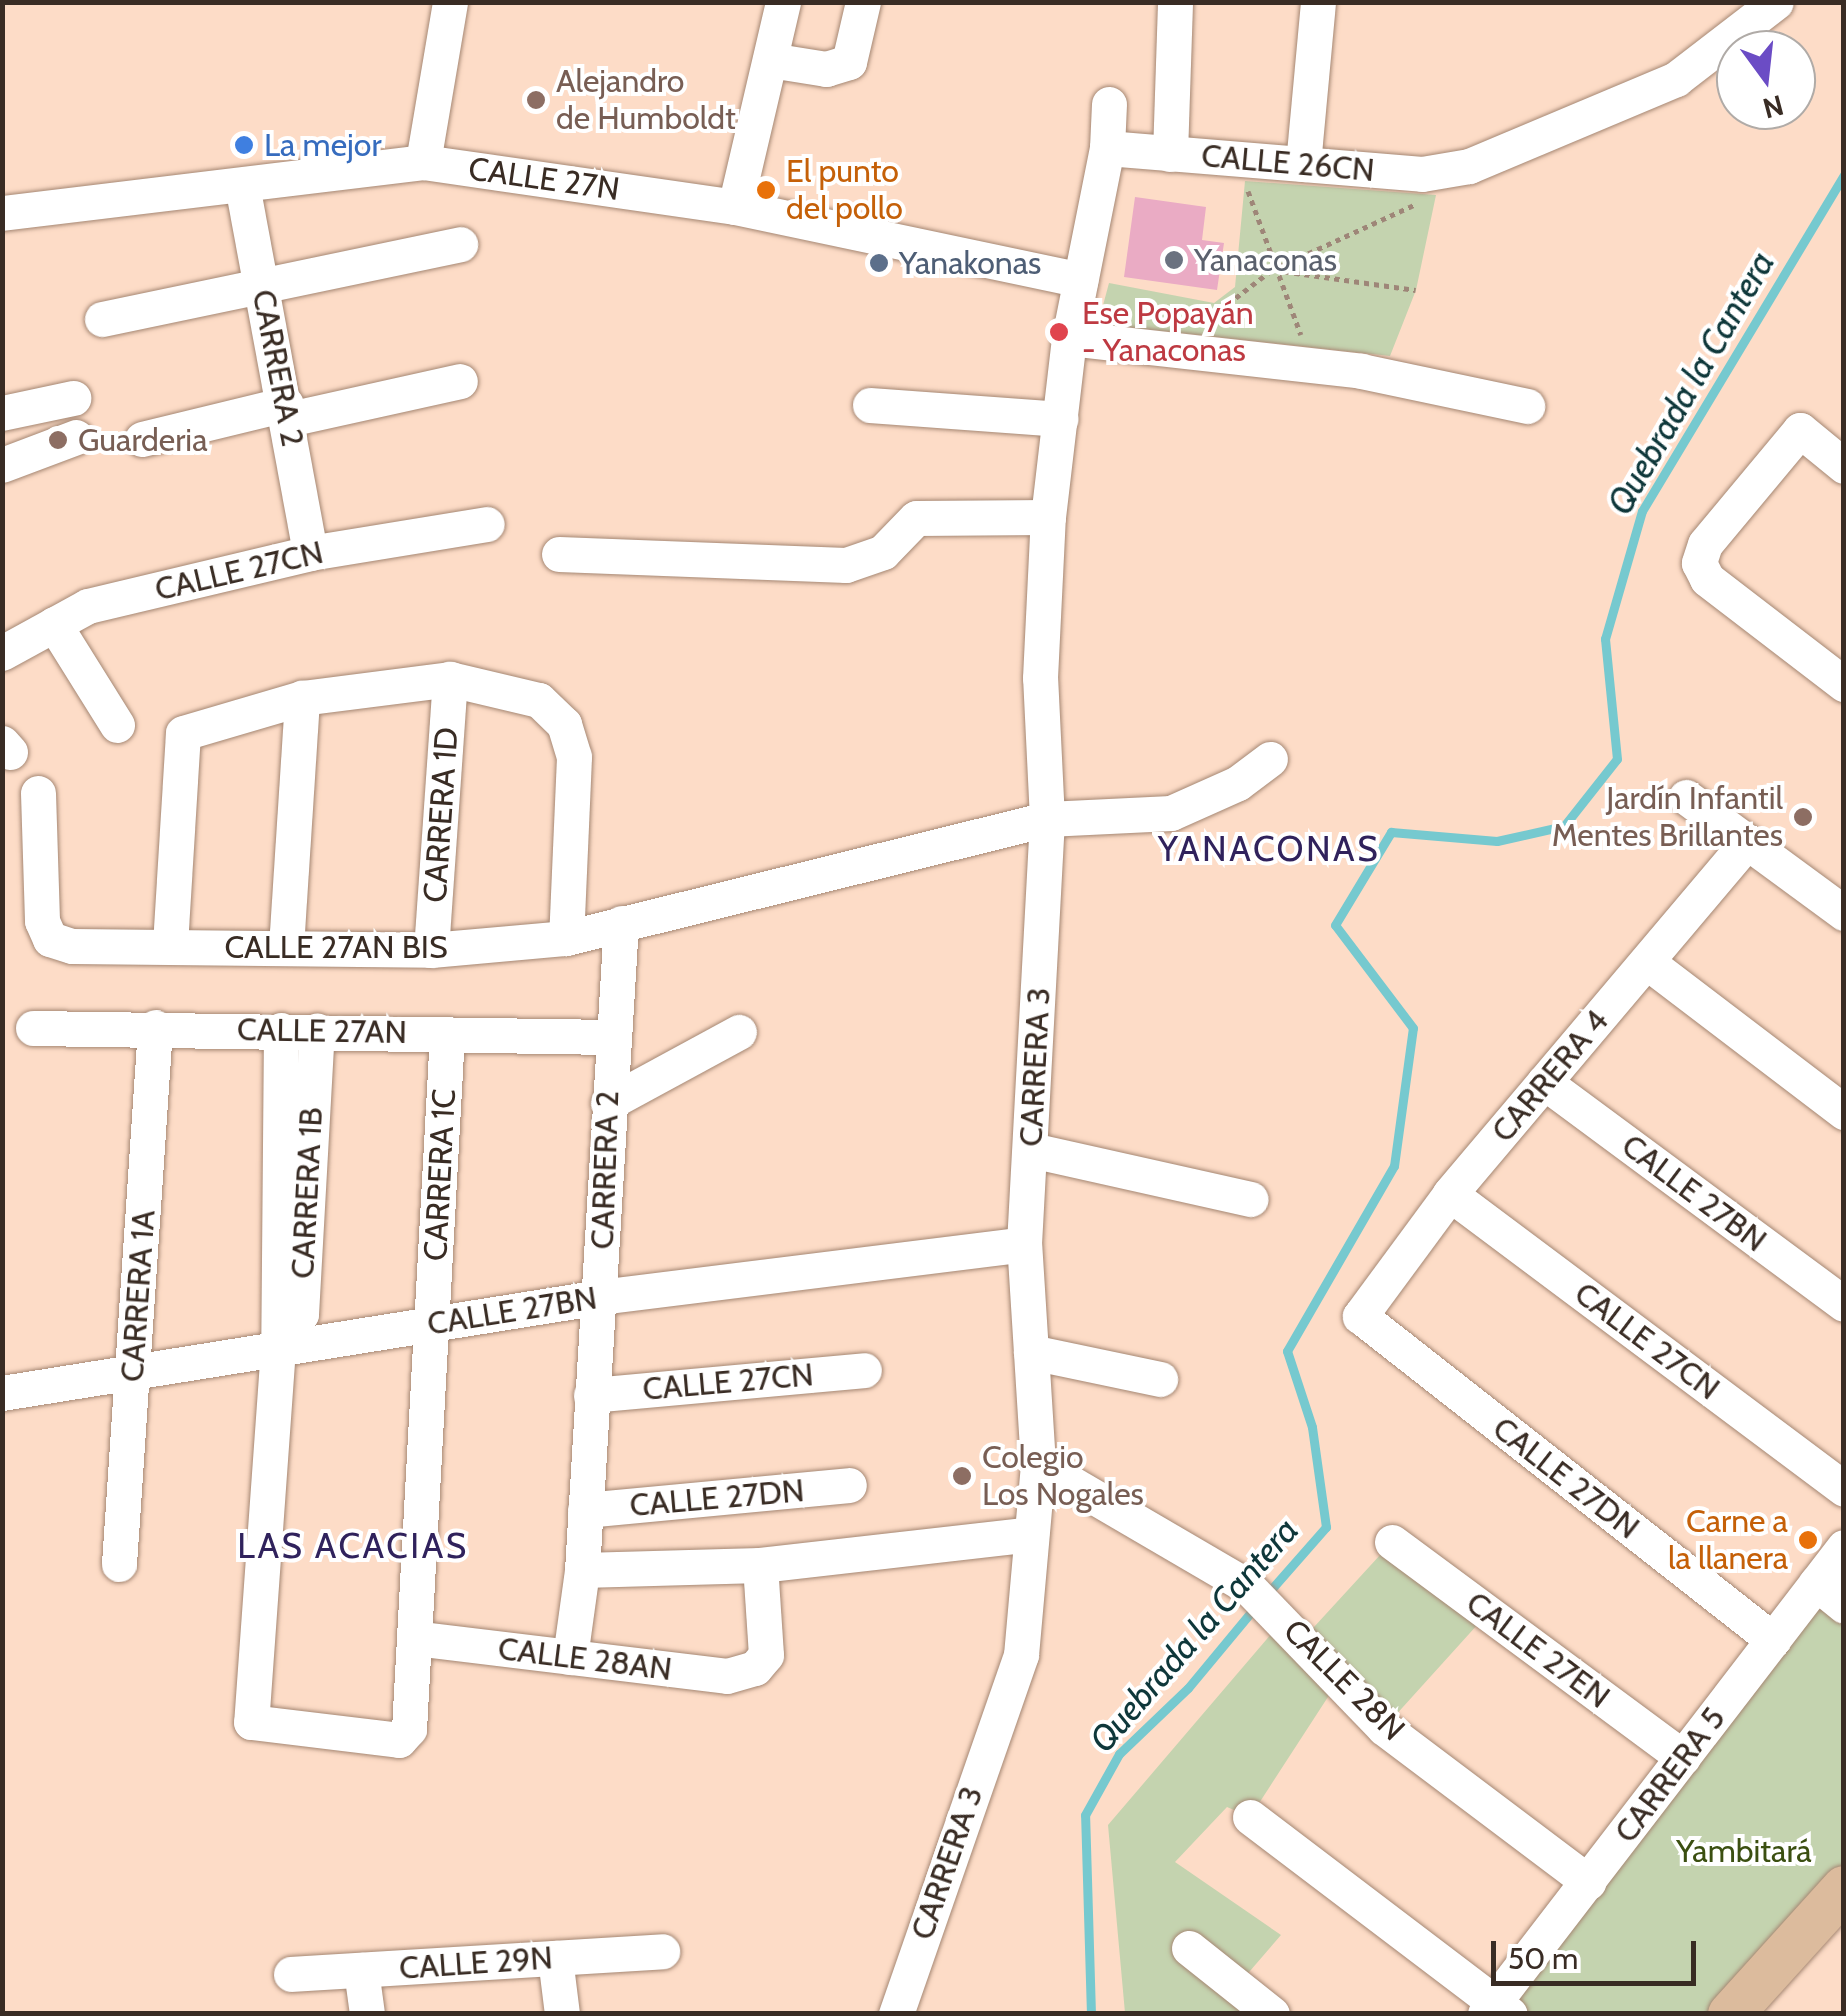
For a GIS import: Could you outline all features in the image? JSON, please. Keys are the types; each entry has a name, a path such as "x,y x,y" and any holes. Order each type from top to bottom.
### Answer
{"main road":[{"path":"1730,2014 1844,1888"},
{"path":"1771,2014 1844,1933"}],"street":[{"path":"423,162 450,2"},
{"path":"735,207 783,2"},
{"path":"770,60 826,69 850,62 863,2"},
{"path":"1170,154 1174,2"},
{"path":"1303,164 1318,2"},
{"name":"CALLE 26CN","path":"1108,148 1422,174 1469,166 1676,79 1776,2"},
{"name":"CARRERA 3","path":"896,2014 1021,1655 1038,1464 1024,1244 1047,819 1040,678 1048,517 1069,338 1108,148 1109,104"},
{"name":"CALLE 27N","path":"2,213 423,162 735,207 1080,280"},
{"name":"CARRERA 2","path":"242,185 288,412 310,553"},
{"path":"102,319 460,244"},
{"path":"1069,338 1314,366 1528,406"},
{"path":"142,439 460,382"},
{"path":"2,412 72,398"},
{"path":"870,406 1060,420"},
{"path":"1844,466 1800,430 1705,544 1698,563 1707,579 1844,684"},
{"path":"2,465 76,437"},
{"path":"559,554 846,566 883,552 916,518 1048,517"},
{"name":"CALLE 27CN","path":"2,653 88,606 310,553 487,524"},
{"path":"54,624 117,725"},
{"path":"170,945 184,732 302,698 450,680 539,700 564,724 574,757 566,938"},
{"name":"CARRERA 1D","path":"431,950 450,680"},
{"path":"286,948 302,698"},
{"path":"621,923 965,844 1047,819 1171,813 1238,782 1270,758"},
{"name":"CALLE 27AN BIS","path":"38,793 42,921 50,939 72,946 431,950 566,938 621,923"},
{"path":"1686,797 1844,913"},
{"name":"CARRERA 4","path":"1360,1316 1450,1194 1747,842"},
{"name":"CARRERA 2","path":"570,1657 582,1570 600,1297 610,1037 621,923"},
{"path":"1647,962 1844,1112"},
{"name":"CARRERA 1A","path":"119,1564 154,1027"},
{"name":"CALLE 27AN","path":"33,1028 610,1037"},
{"name":"CARRERA 1B","path":"281,1030 278,1348 250,1722 407,1736"},
{"name":"CARRERA 1B","path":"278,1348 300,1314 317,1030"},
{"path":"608,1104 740,1032"},
{"name":"CARRERA 1C","path":"407,1736 434,1323 447,1034"},
{"name":"CALLE 27BN","path":"1544,1082 1844,1304"},
{"path":"1032,1150 1250,1199"},
{"name":"CALLE 27CN","path":"1450,1194 1844,1489"},
{"name":"CALLE 27BN","path":"2,1393 600,1297 1024,1244"},
{"name":"CALLE 27DN","path":"1360,1316 1773,1640"},
{"path":"1031,1352 1160,1379"},
{"name":"CALLE 27CN","path":"591,1395 864,1370"},
{"name":"CALLE 28N","path":"1038,1464 1246,1586 1284,1619 1384,1728 1588,1882"},
{"name":"CALLE 27DN","path":"585,1510 849,1485"},
{"path":"582,1570 760,1566 1031,1534"},
{"name":"CALLE 27EN","path":"1392,1542 1683,1757"},
{"name":"CARRERA 5","path":"1250,1817 1497,2010 1588,1882 1844,1547"},
{"name":"CALLE 28AN","path":"414,1638 727,1676 755,1668 766,1654 760,1566"},
{"path":"1816,1583 1844,1606"},
{"path":"1188,1948 1272,2014"},
{"name":"CALLE 29N","path":"291,1974 662,1951"},
{"path":"555,1958 562,2014"},
{"path":"361,1970 367,2014"}],"path":[{"path":"1240,159 1272,270 1314,366"},
{"path":"1174,319 1212,316 1272,270 1419,202"},
{"path":"1272,270 1416,290"}],"green space":[{"path":"1245,181 1436,195 1416,290 1390,356 1098,324 1109,283 1214,303 1235,287"},
{"path":"1392,1542 1488,1613 1384,1728 1339,1680 1250,1817 1227,1807 1175,1862 1281,1935 1237,1986 1247,2013 1125,2013 1108,1825 1284,1619 1303,1639"},
{"name":"Yambitará","path":"1825,1592 1843,1608 1843,1888 1730,2013 1510,2013 1496,2003"}],"building":[{"name":"Yanaconas","path":"1135,197 1206,207 1202,240 1224,243 1217,290 1124,277"}],"waterway":[{"name":"Quebrada la Cantera","path":"1268,1593 1326,1527 1312,1427 1287,1351 1394,1166 1413,1028 1335,925 1391,832 1497,841 1564,826 1617,759 1605,639 1642,511 1844,175"},
{"name":"Quebrada la Cantera","path":"1091,2014 1085,1815 1119,1754 1188,1688 1257,1605"}],"place":[{"name":"Alejandro de Humboldt","path":"536,100"},
{"name":"La mejor","path":"244,145"},
{"name":"El punto del pollo","path":"766,190"},
{"name":"Yanaconas","path":"1174,260"},
{"name":"Yanakonas","path":"879,263"},
{"name":"Ese Popayán - Yanaconas","path":"1059,332"},
{"name":"Guarderia","path":"58,440"},
{"name":"Jardín Infantil Mentes Brillantes","path":"1803,817"},
{"name":"Colegio Los Nogales","path":"962,1476"},
{"name":"Carne a la llanera","path":"1808,1540"}],"district":[{"name":"YANACONAS","path":"1269,849"},
{"name":"LAS ACACIAS","path":"353,1546"}]}
